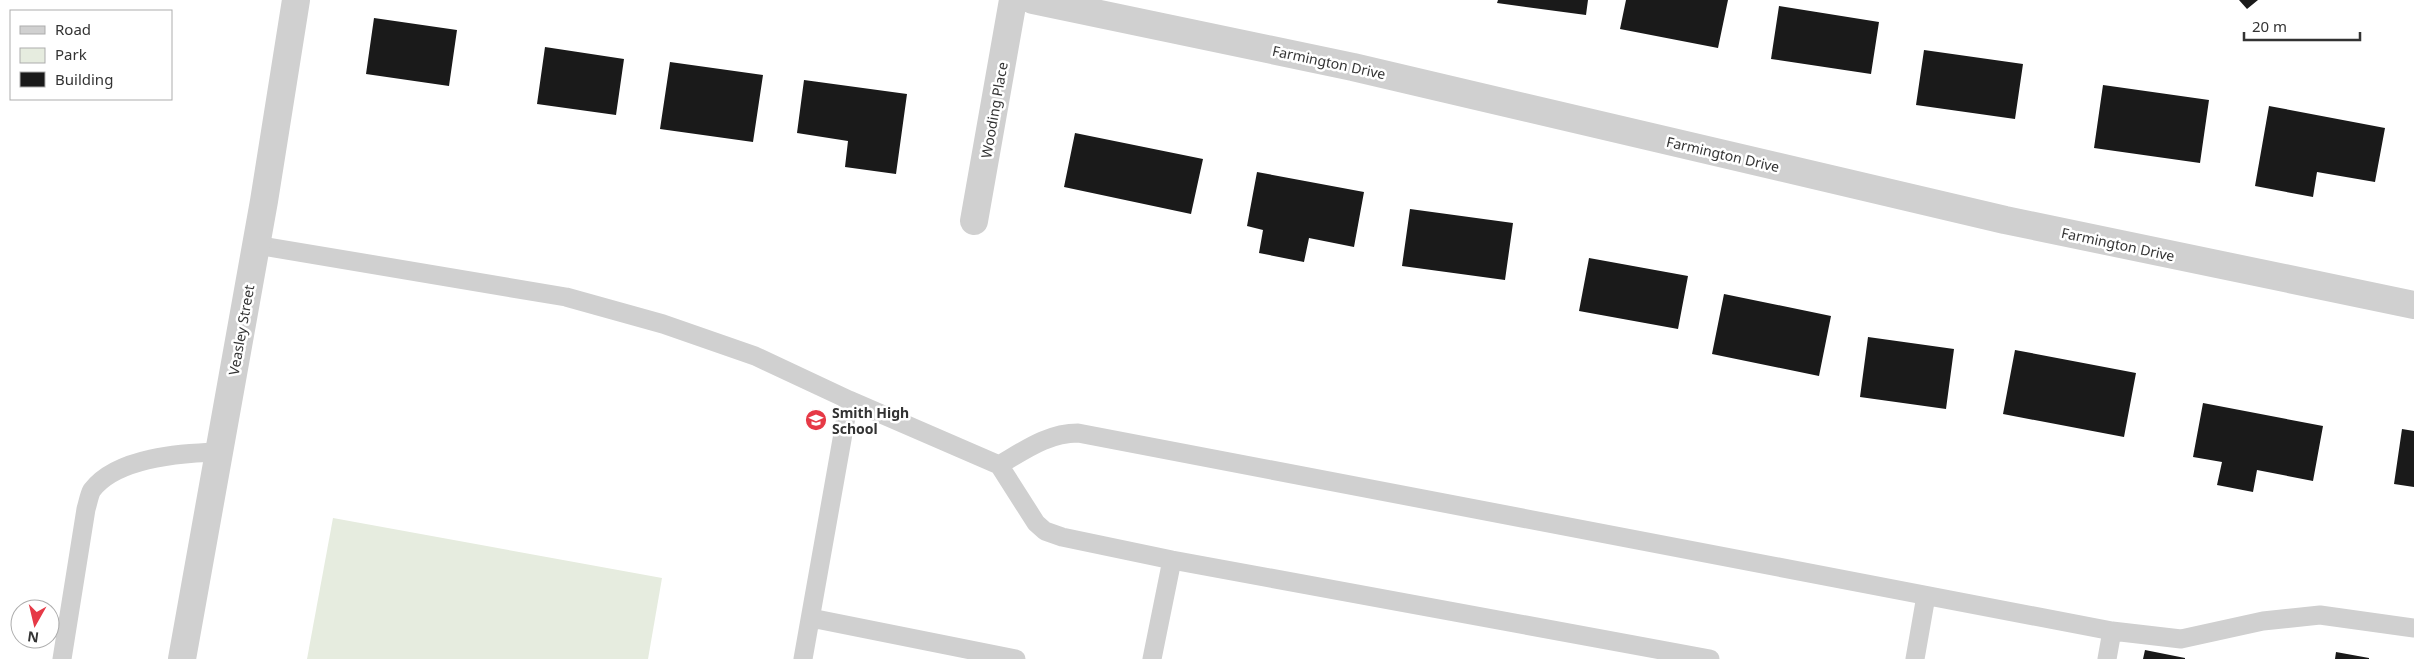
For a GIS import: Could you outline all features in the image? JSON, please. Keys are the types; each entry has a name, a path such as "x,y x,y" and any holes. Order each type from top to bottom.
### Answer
{"street":[{"name":"Veasley Street","path":"182,659 256,246 296,0"},
{"name":"Wooding Place","path":"974,221 1013,0"},
{"name":"Farmington Drive","path":"1033,0 1354,67 2005,220 2414,305"}],"lane":[{"path":"256,246 566,297 664,324 755,356 849,400 999,465 1036,523 1045,531 1062,537 1172,560 1710,659"},
{"path":"803,659 849,400"},
{"path":"999,465 1049,437 1061,433 1078,433 2112,631 2181,639 2263,621 2320,614 2414,628"},
{"path":"62,659 86,509 92,491 114,472 135,463 180,453 220,452"},
{"path":"1152,659 1172,560"},
{"path":"1915,659 1926,596"},
{"path":"811,618 1016,659"},
{"path":"2107,659 2112,631"}],"green space":[{"path":"333,518 662,578 648,659 307,659"}],"building":[{"path":"1498,0 1588,0 1586,15 1497,3"},
{"path":"1626,0 1728,0 1718,48 1620,29"},
{"path":"2239,0 2258,0 2247,9"},
{"path":"1779,6 1879,22 1871,74 1771,59"},
{"path":"374,18 457,30 449,86 366,74"},
{"path":"545,47 624,59 616,115 537,104"},
{"path":"1924,50 2023,64 2015,119 1916,105"},
{"path":"670,62 763,75 753,142 660,129"},
{"path":"804,80 907,94 896,174 845,167 848,141 797,133"},
{"path":"2103,85 2209,100 2200,163 2094,148"},
{"path":"2269,106 2385,128 2375,182 2317,172 2313,197 2255,186"},
{"path":"1075,133 1203,159 1191,214 1064,187"},
{"path":"1257,172 1364,192 1354,247 1309,238 1304,262 1259,253 1263,230 1247,226"},
{"path":"1410,209 1513,223 1505,280 1402,266"},
{"path":"1589,258 1688,276 1678,329 1579,311"},
{"path":"1724,294 1831,316 1819,376 1712,354"},
{"path":"1868,337 1954,349 1946,409 1860,397"},
{"path":"2015,350 2136,373 2124,437 2003,414"},
{"path":"2203,403 2323,426 2313,481 2257,470 2253,492 2217,485 2222,462 2193,457"},
{"path":"2402,429 2414,431 2414,487 2394,484"},
{"path":"2145,650 2185,658 2185,659 2143,659"},
{"path":"2336,652 2369,658 2369,659 2335,659"}],"place":[{"name":"Smith High School","path":"816,420"}]}
